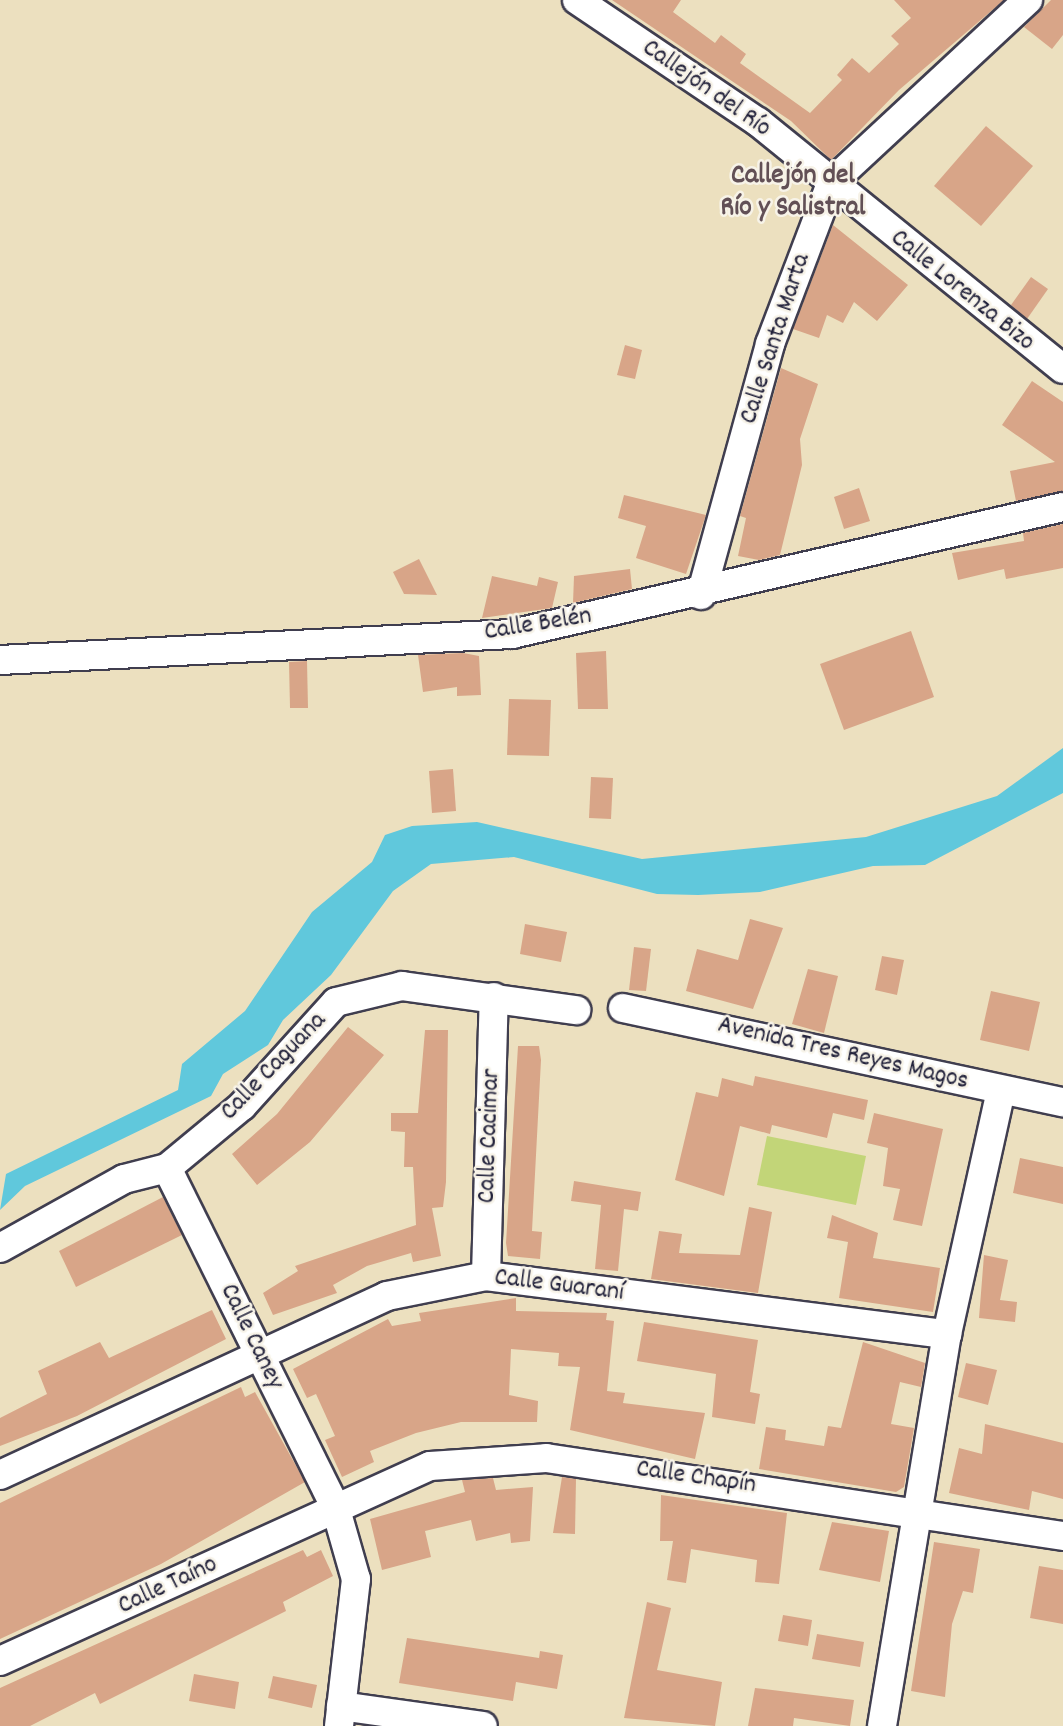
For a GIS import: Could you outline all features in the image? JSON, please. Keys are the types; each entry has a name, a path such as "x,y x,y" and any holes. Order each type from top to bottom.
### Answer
{"street":[{"name":"Callejón del Río","path":"577,0 758,122 831,183"},
{"name":"Calle Santa Marta","path":"701,595 769,344 831,183 1028,0"},
{"name":"Calle Lorenza Bizo","path":"831,183 1063,369"},
{"name":"Calle Belén","path":"0,660 512,634 701,595 944,529 1063,507"},
{"name":"Calle Caguana","path":"0,1248 124,1179 167,1168 242,1106 336,1002 402,986 576,1010"},
{"name":"Calle Cacimar","path":"486,1276 494,997"},
{"name":"Avenida Tres Reyes Magos","path":"622,1008 1063,1102"},
{"path":"882,1726 915,1509 947,1334 1001,1090"},
{"name":"Calle Caney","path":"167,1168 335,1506 356,1579 340,1716"},
{"name":"Calle Guaraní","path":"0,1475 261,1358 387,1296 486,1276 947,1334"},
{"name":"Calle Chapín","path":"335,1506 429,1466 546,1458 915,1509 1063,1536"},
{"name":"Calle Taíno","path":"0,1661 335,1506"},
{"path":"340,1716 483,1726"}],"green space":[{"path":"767,1136 866,1156 856,1205 757,1185"}],"water":[{"path":"1063,748 1063,793 925,865 873,866 760,892 698,895 657,894 514,857 431,864 393,891 331,975 283,1020 268,1045 223,1074 211,1096 25,1186 0,1210 6,1174 178,1090 182,1064 245,1011 312,912 372,862 385,835 412,826 477,822 642,859 866,837 997,796"}],"building":[{"path":"612,0 681,0 673,12 715,43 721,35 746,54 740,63 810,113 842,80 837,75 852,58 869,73 899,44 891,36 911,18 894,0 1004,0 899,90 831,160 791,121"},
{"path":"1051,0 1063,0 1063,35 1052,49 1024,27"},
{"path":"986,126 1033,166 981,226 934,186"},
{"path":"833,225 908,285 877,321 854,302 843,323 827,315 819,338 793,329"},
{"path":"1031,277 1048,289 1027,319 1011,305"},
{"path":"625,345 642,350 635,379 617,375"},
{"path":"781,368 818,384 800,439 802,465 780,555 759,560 738,556 746,518 740,516"},
{"path":"1032,381 1063,402 1063,491 1016,501 1010,471 1055,462 1002,425"},
{"path":"859,488 870,521 844,529 834,497"},
{"path":"624,495 706,515 686,574 636,558 646,526 618,518"},
{"path":"1063,524 1063,568 1006,579 1004,569 958,580 952,553 1024,541 1023,533"},
{"path":"419,559 437,595 404,594 393,572"},
{"path":"630,569 632,589 573,603 574,576"},
{"path":"492,576 537,586 539,577 558,582 552,608 482,618"},
{"path":"911,631 934,697 844,730 820,664"},
{"path":"606,651 608,709 578,709 576,653"},
{"path":"463,653 479,656 481,695 457,696 457,687 423,692 418,655"},
{"path":"307,661 308,708 290,708 289,662"},
{"path":"509,699 551,700 549,756 507,755"},
{"path":"453,769 456,811 432,813 429,771"},
{"path":"591,777 613,778 611,819 589,818"},
{"path":"750,919 783,928 753,1009 686,991 697,949 738,960"},
{"path":"525,924 567,932 561,962 520,954"},
{"path":"634,947 651,949 646,991 629,990"},
{"path":"882,956 904,960 897,995 875,990"},
{"path":"808,969 838,976 824,1033 792,1024"},
{"path":"991,991 1040,1002 1029,1051 980,1040"},
{"path":"348,1027 384,1055 310,1142 257,1185 232,1154 277,1114"},
{"path":"425,1030 448,1030 446,1182 443,1207 432,1208 441,1256 413,1262 411,1253 367,1266 333,1285 337,1293 273,1315 263,1293 298,1271 295,1266 416,1225 413,1167 404,1167 405,1132 391,1131 391,1113 418,1113"},
{"path":"518,1046 539,1046 541,1060 532,1231 542,1232 540,1259 508,1256 506,1243"},
{"path":"755,1076 868,1100 864,1120 833,1113 827,1138 772,1125 770,1134 740,1126 724,1196 675,1180 696,1092 718,1097 722,1078 753,1086"},
{"path":"874,1113 943,1129 922,1226 893,1220 900,1189 883,1186 888,1148 867,1143"},
{"path":"1020,1158 1063,1167 1063,1204 1013,1193"},
{"path":"574,1181 641,1192 638,1211 624,1209 618,1271 595,1269 601,1205 571,1201"},
{"path":"163,1197 182,1235 76,1287 59,1251"},
{"path":"749,1207 772,1212 758,1293 651,1279 659,1231 682,1234 679,1253 740,1255"},
{"path":"832,1215 878,1233 873,1258 940,1268 933,1312 839,1298 848,1242 827,1238"},
{"path":"984,1255 1008,1260 1000,1300 1017,1302 1015,1322 979,1318"},
{"path":"516,1298 516,1311 607,1313 606,1320 614,1321 607,1391 625,1393 623,1403 705,1413 695,1459 570,1430 580,1367 558,1366 559,1353 511,1349 509,1395 538,1401 537,1422 461,1422 416,1433 370,1451 374,1462 342,1477 325,1440 335,1436 316,1394 307,1398 293,1369 388,1319 392,1326 421,1321 419,1313"},
{"path":"212,1310 226,1339 77,1416 0,1446 0,1418 47,1394 38,1371 100,1342 109,1358"},
{"path":"644,1322 758,1340 750,1392 760,1394 755,1424 712,1417 716,1374 637,1361"},
{"path":"863,1342 925,1363 921,1387 900,1382 891,1424 914,1428 904,1487 896,1492 759,1469 766,1427 786,1430 785,1440 824,1446 828,1426 841,1428"},
{"path":"966,1363 997,1370 988,1405 958,1397"},
{"path":"241,1387 245,1397 255,1392 305,1482 161,1564 0,1639 0,1503"},
{"path":"985,1424 1063,1443 1063,1499 1032,1491 1029,1510 949,1493 959,1448 982,1454"},
{"path":"562,1477 576,1479 575,1534 553,1533"},
{"path":"493,1478 496,1490 533,1487 530,1541 511,1543 510,1533 476,1541 471,1520 425,1531 431,1557 382,1570 370,1519 465,1492 462,1480"},
{"path":"661,1495 787,1513 779,1584 755,1582 757,1560 691,1549 686,1583 667,1580 673,1541 660,1541"},
{"path":"832,1522 889,1531 880,1582 819,1570"},
{"path":"934,1542 980,1549 973,1593 963,1591 952,1624 945,1697 911,1691"},
{"path":"303,1550 307,1557 321,1550 333,1576 283,1602 286,1611 100,1704 95,1693 30,1726 0,1726 0,1688"},
{"path":"1039,1566 1063,1570 1063,1624 1030,1618"},
{"path":"647,1602 671,1608 657,1670 722,1682 715,1726 624,1718"},
{"path":"783,1615 812,1620 808,1646 778,1641"},
{"path":"817,1634 864,1642 860,1667 812,1659"},
{"path":"407,1638 539,1658 540,1651 563,1655 557,1689 516,1682 513,1701 399,1683"},
{"path":"194,1674 239,1682 235,1709 189,1701"},
{"path":"273,1676 317,1685 312,1708 268,1698"},
{"path":"755,1688 854,1700 850,1726 794,1718 793,1726 748,1726"}],"district":[{"name":"Callejón del Río y Salistral","path":"793,193"}]}
